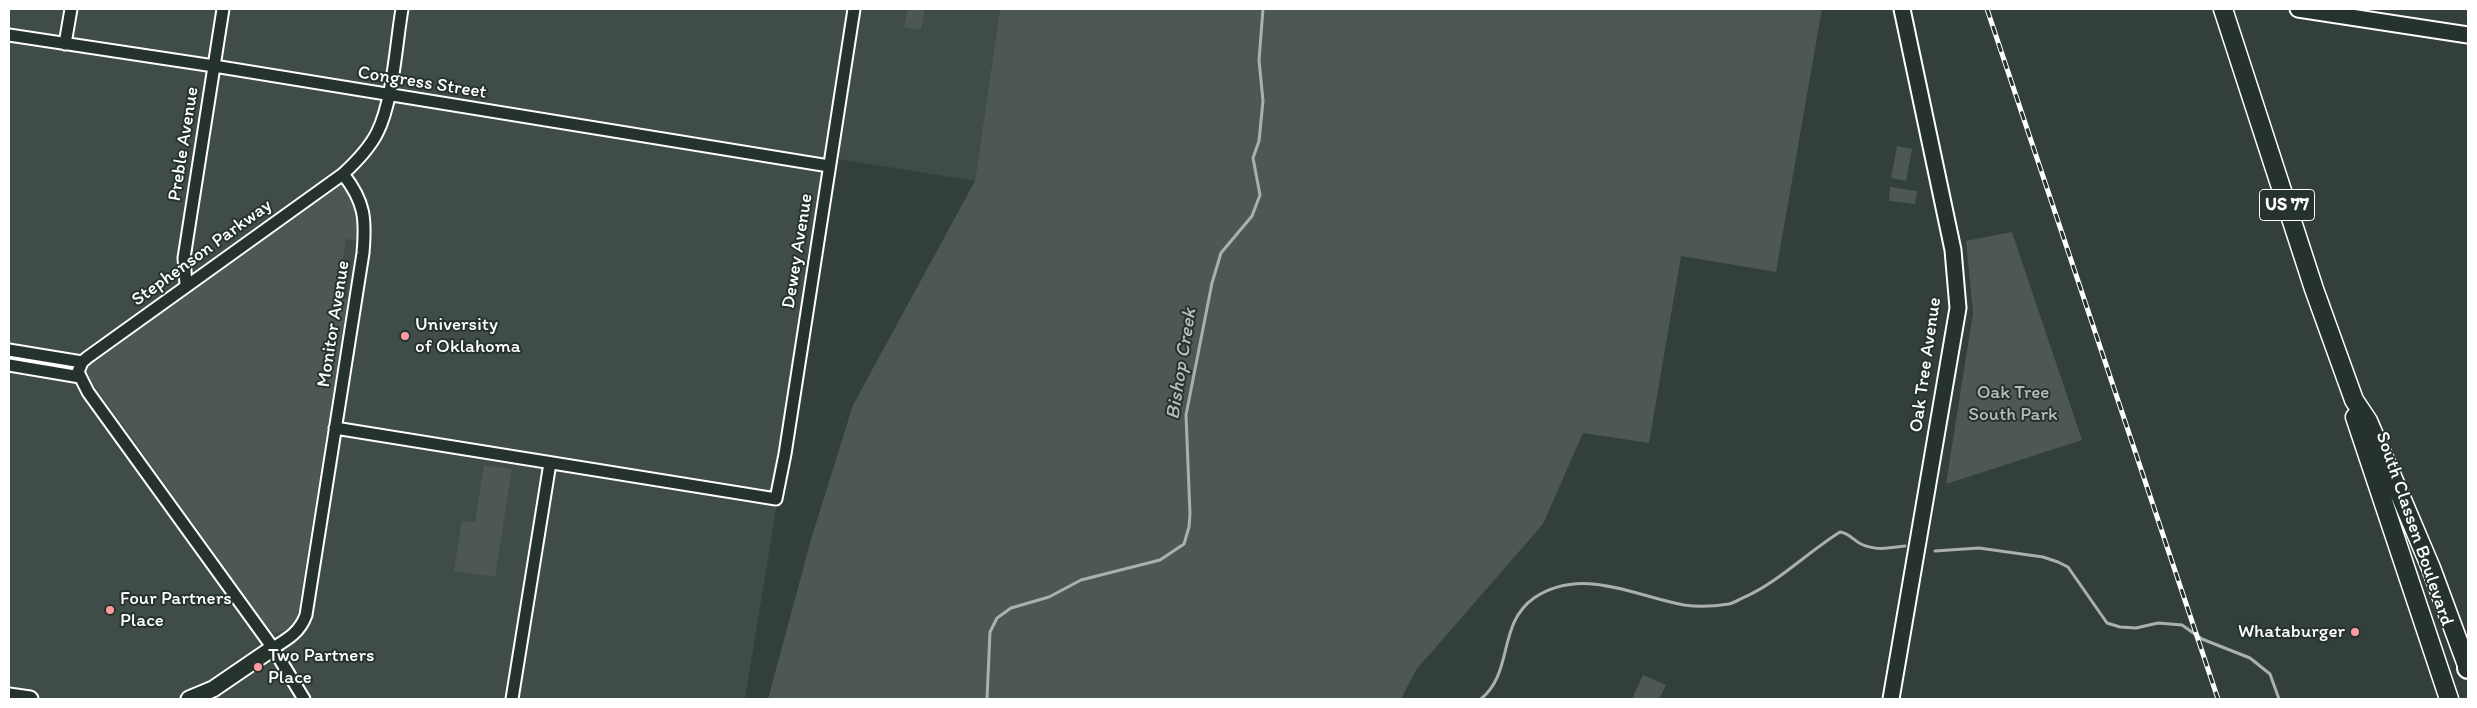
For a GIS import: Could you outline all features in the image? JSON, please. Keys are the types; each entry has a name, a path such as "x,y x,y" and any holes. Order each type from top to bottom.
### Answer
{"main road":[{"name":"South Classen Boulevard","path":"2223,9 2311,280 2354,400 2368,421 2400,495 2431,568 2468,668"},
{"name":"South Classen Boulevard","path":"2354,400 2355,421 2449,699"}],"street":[{"path":"66,44 71,9"},
{"name":"Preble Avenue","path":"186,285 184,258 224,9"},
{"path":"343,174 361,156 378,133 388,96 402,9"},
{"name":"Dewey Avenue","path":"550,463 776,499 785,454 828,166 854,9"},
{"name":"Oak Tree Avenue","path":"1892,699 1958,308 1953,250 1902,9"},
{"path":"2298,9 2468,35"},
{"name":"Congress Street","path":"9,35 214,66 388,96 828,166"},
{"name":"Stephenson Parkway","path":"82,362 186,285 343,174"},
{"name":"Monitor Avenue","path":"273,648 294,635 303,624 306,616 365,232 364,209 343,174"},
{"path":"9,350 82,362 78,372 88,392 273,648 304,699"},
{"path":"9,365 80,377"},
{"path":"335,428 550,463 512,699"},
{"path":"189,699 213,689 273,648"},
{"path":"9,696 30,699"}],"shaded area":[{"name":"University of Oklahoma","path":"9,9 1000,9 975,181 826,157 779,491 745,699 9,699"}],"green space":[{"path":"908,9 925,9 921,30 904,27"},
{"path":"1000,9 1822,9 1776,272 1681,256 1649,443 1583,433 1543,524 1416,670 1401,699 768,699 812,536 853,405 975,181"},
{"path":"1897,146 1912,149 1906,181 1891,178"},
{"path":"341,184 348,188 356,201 360,241 346,239 337,297 348,300 297,617 287,630 275,633 267,627 85,372 89,362 335,186"},
{"path":"1890,187 1917,191 1915,204 1889,201"},
{"name":"Oak Tree South Park","path":"2012,232 2082,440 1946,484 1973,313 1966,241"},
{"path":"484,465 512,469 495,577 454,571 462,521 475,522"},
{"path":"1643,675 1666,685 1659,699 1632,699"}],"waterway":[{"name":"Bishop Creek","path":"987,699 990,632 997,618 1011,608 1049,597 1081,580 1160,560 1184,544 1189,527 1190,514 1186,415 1212,283 1221,253 1252,216 1260,195 1253,158 1259,141 1263,101 1259,60 1263,9"},
{"path":"1481,699 1491,688 1498,675 1510,634 1522,609 1534,598 1552,589 1571,584 1589,584 1627,590 1684,605 1724,605 1736,602 1772,582 1840,532 1872,548 1905,546"},
{"path":"1935,551 1979,548 2043,557 2058,562 2068,567 2107,623 2120,627 2136,628 2158,623 2182,625 2202,639 2250,658 2270,674 2279,699"}],"railway":[{"path":"1987,9 2218,699"}],"place":[{"name":"University of Oklahoma","path":"405,336"},
{"name":"Four Partners Place","path":"110,610"},
{"name":"Whataburger","path":"2355,632"},
{"name":"Two Partners Place","path":"258,667"}]}
